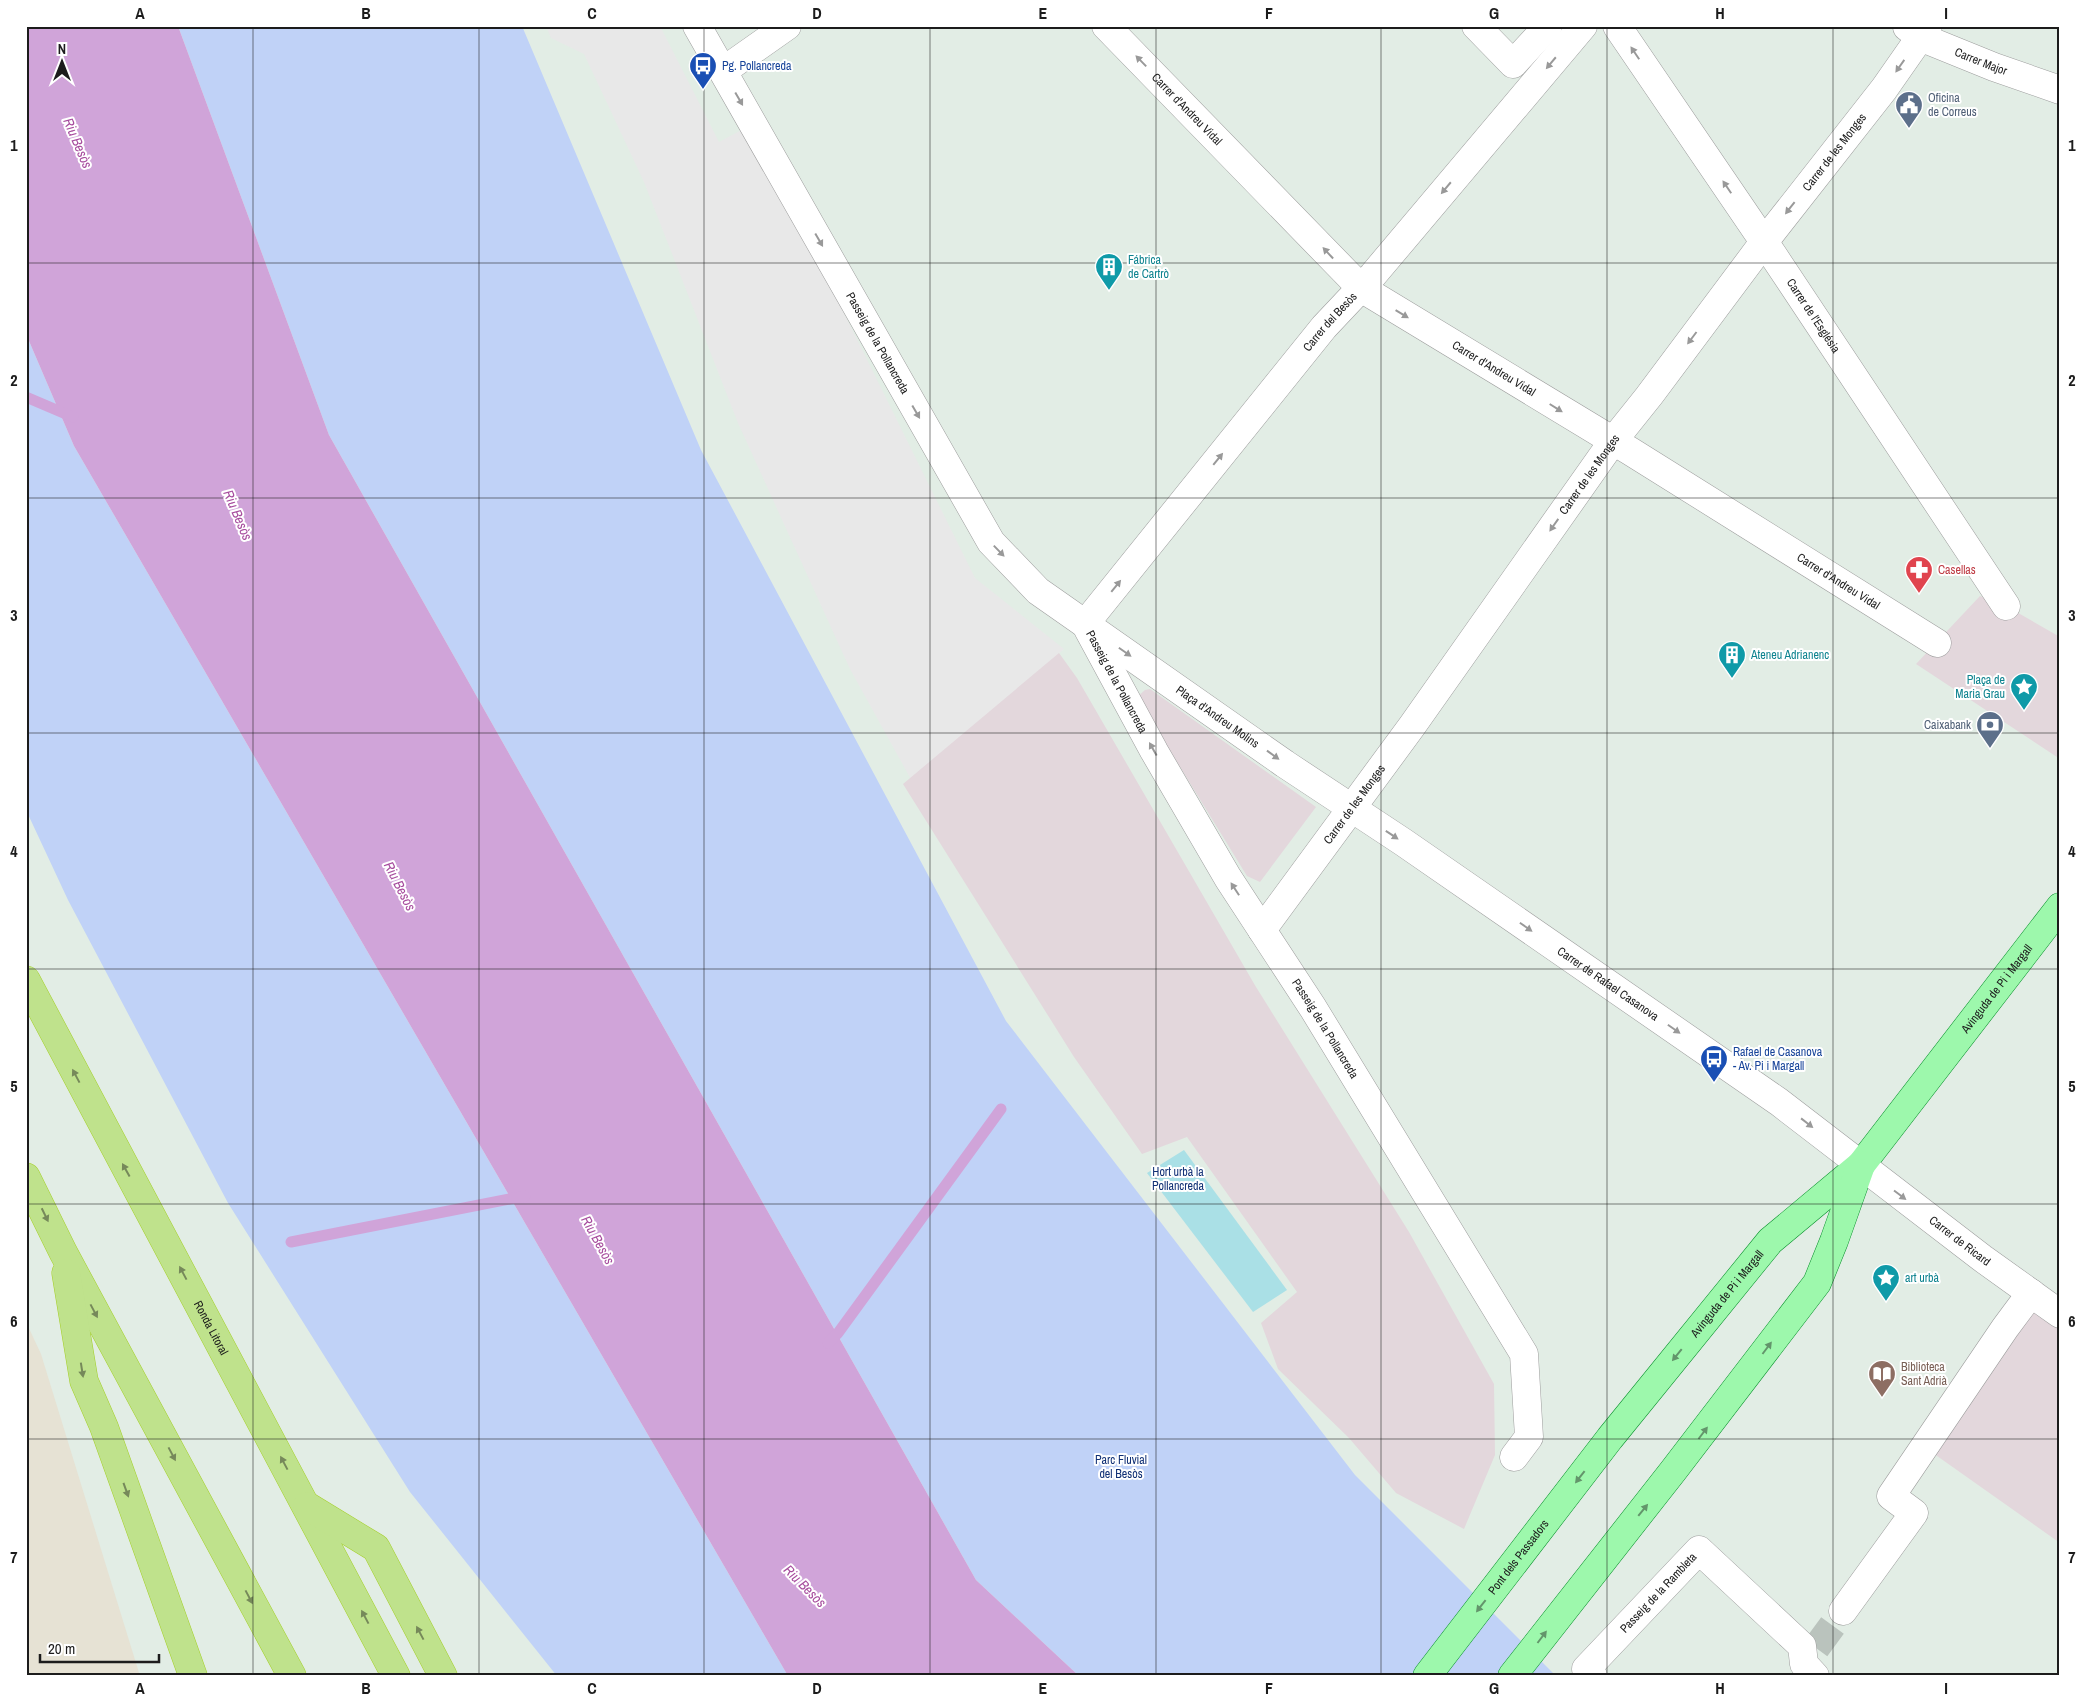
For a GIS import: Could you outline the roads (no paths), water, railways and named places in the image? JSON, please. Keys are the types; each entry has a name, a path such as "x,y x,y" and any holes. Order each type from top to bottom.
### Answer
{"highway":[{"name":"Ronda Litoral","path":"26,980 98,1119 307,1506 396,1676"},
{"path":"26,1178 63,1252 292,1676"},
{"path":"63,1252 84,1380 104,1427 194,1676"},
{"path":"307,1506 376,1548 443,1676"}],"main road":[{"name":"Avinguda de Pi i Margall","path":"1610,1438 1770,1241 1861,1165 2060,907"},
{"name":"Avinguda de Pi i Margall","path":"1512,1676 1673,1471 1817,1283 1861,1165"},
{"name":"Pont dels Passadors","path":"1427,1676 1610,1438"}],"street":[{"name":"Passeig de la Pollancreda","path":"696,26 991,542 1038,591 1085,624 1154,751 1228,878 1313,1008 1524,1354 1529,1437 1514,1458"},
{"path":"722,71 787,26"},
{"name":"Carrer d'Andreu Vidal","path":"1106,26 1361,288 1613,441 1937,643"},
{"path":"1476,26 1513,64 1548,26"},
{"name":"Carrer del Besòs","path":"1085,624 1324,327 1361,288 1583,26"},
{"name":"Carrer de l'Església","path":"1617,26 1764,242 2006,606"},
{"name":"Carrer de les Monges","path":"1262,930 1412,726 1613,441 1884,88 1918,30"},
{"name":"Carrer Major","path":"1918,30 1994,67 2060,90"},
{"name":"Plaça d'Andreu Molins","path":"1085,624 1285,764 1352,807"},
{"name":"Carrer de Rafael Casanova","path":"1352,807 1778,1102 1861,1165"},
{"name":"Carrer de Ricard","path":"1861,1165 2060,1314"},
{"path":"1843,1611 1914,1513 1891,1496 2005,1328 2031,1293"},
{"name":"Passeig de la Rambleta","path":"1593,1676 1586,1668 1699,1550 1802,1646 1811,1661"},
{"path":"1811,1661 1829,1676"}],"water":[{"name":"Riu Besòs","path":"26,26 178,26 329,435 976,1580 1079,1676 788,1676 74,446 26,334"}],"waterway":[{"path":"26,397 73,417"},
{"path":"828,1343 838,1333 1001,1109"},
{"path":"291,1242 525,1196"}],"tunnel":[{"path":"1816,1648 1843,1611"}],"place":[{"name":"Pg. Pollancreda","path":"703,90"},
{"name":"Oficina de Correus","path":"1909,129"},
{"name":"Fábrica de Cartrò","path":"1109,291"},
{"name":"Casellas","path":"1919,594"},
{"name":"Ateneu Adrianenc","path":"1732,679"},
{"name":"Plaça de Maria Grau","path":"2024,711"},
{"name":"Caixabank","path":"1990,749"},
{"name":"Rafael de Casanova - Av. Pi i Margall","path":"1714,1083"},
{"name":"art urbà","path":"1886,1302"},
{"name":"Biblioteca Sant Adrià","path":"1882,1398"}],"park label":[{"name":"Hort urbà la Pollancreda","path":"1178,1179"},
{"name":"Parc Fluvial del Besòs","path":"1121,1467"}]}
